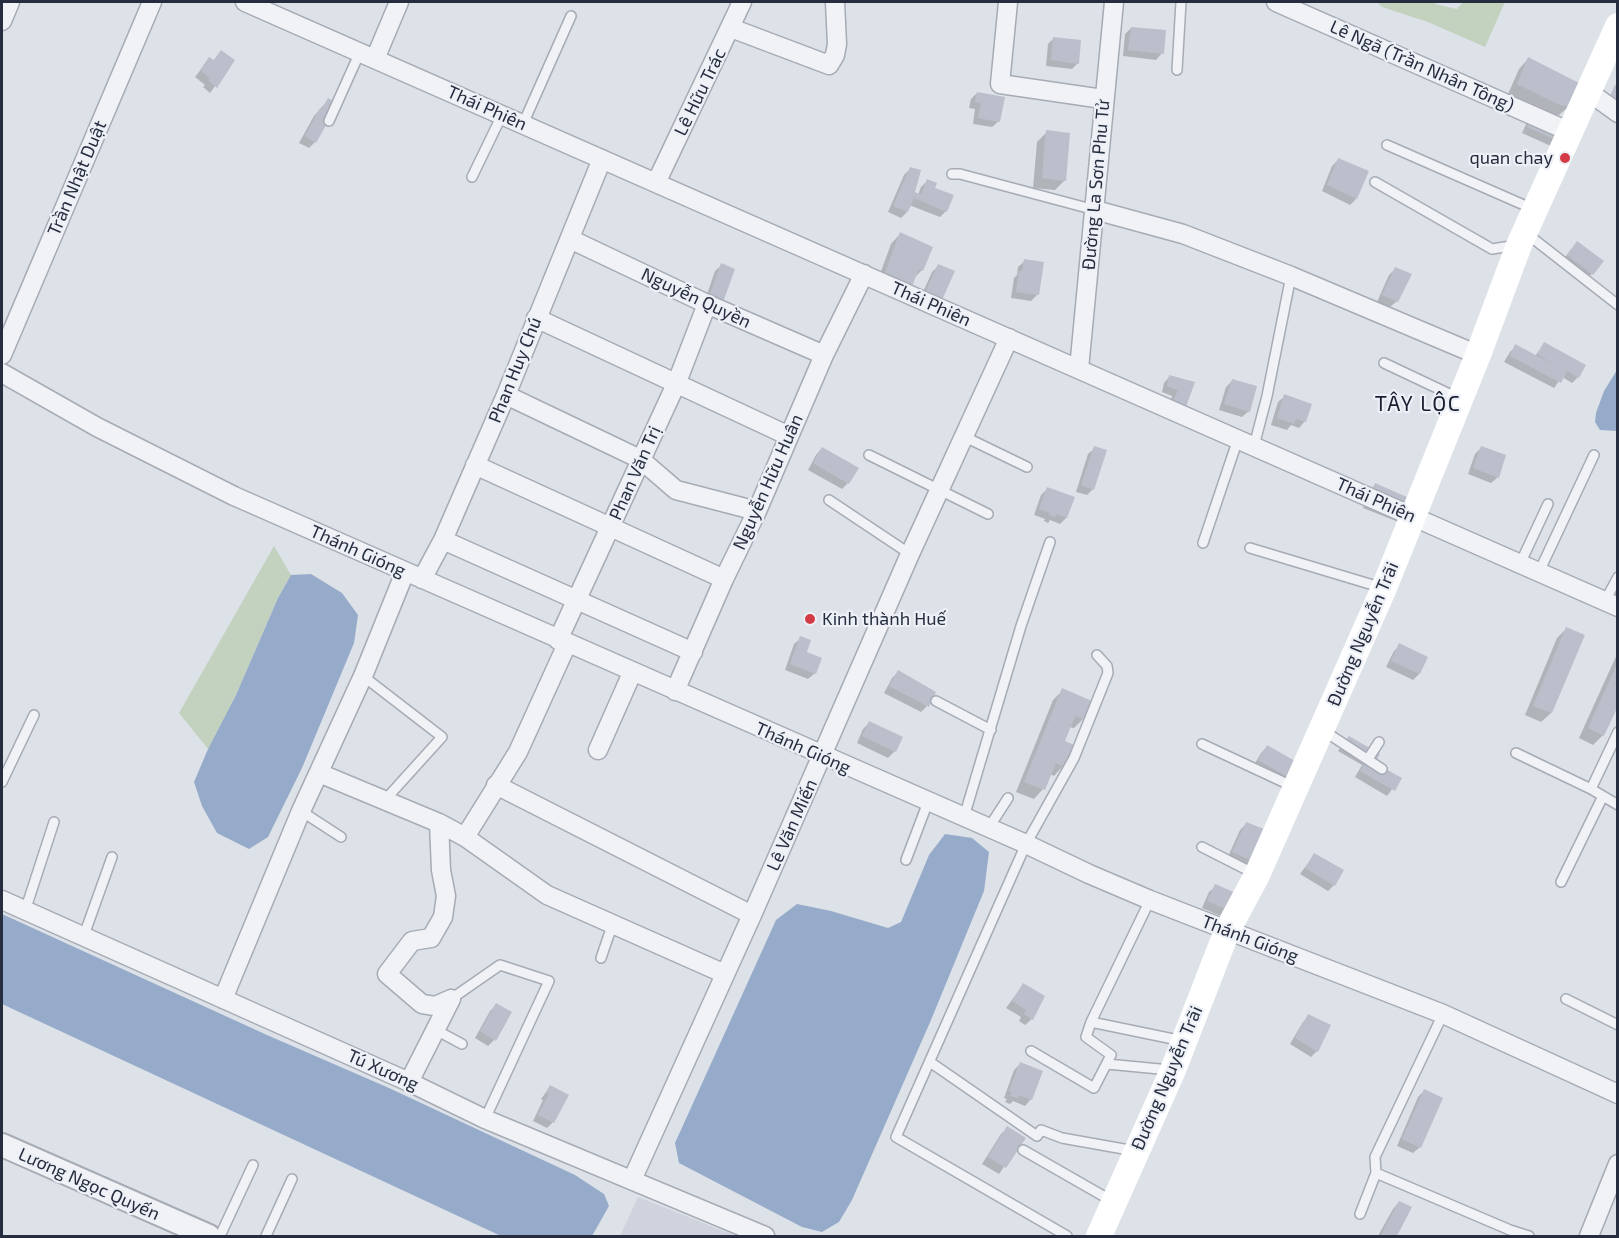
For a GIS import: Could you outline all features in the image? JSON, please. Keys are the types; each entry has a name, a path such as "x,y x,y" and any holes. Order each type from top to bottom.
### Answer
{"main road":[{"name":"Đường Nguyễn Trãi","path":"1098,1236 1173,1070 1227,931 1257,875 1384,588 1478,356 1526,228 1617,26"}],"street":[{"path":"2,21 10,2"},
{"name":"Trần Nhật Duật","path":"2,355 152,2"},
{"name":"Thái Phiên","path":"246,2 1611,604"},
{"path":"368,56 399,2"},
{"name":"Lê Hữu Trác","path":"656,183 742,2"},
{"path":"731,28 829,65 835,55 837,44 835,2"},
{"path":"1008,2 1000,84 1103,99"},
{"name":"Đường La Sơn Phu Tử","path":"1079,369 1114,2"},
{"name":"Lê Ngã (Trần Nhân Tông)","path":"1276,2 1568,131"},
{"path":"1589,92 1617,113"},
{"name":"Phan Huy Chú","path":"223,999 301,811 363,676 414,576 443,540 506,395 602,159"},
{"path":"1095,210 1183,234 1291,276 1478,356"},
{"name":"Nguyễn Quyền","path":"570,240 824,355"},
{"name":"Nguyễn Hữu Huân","path":"675,691 724,579 757,511 824,355 864,274"},
{"name":"Phan Văn Trị","path":"465,837 518,752 563,642 576,602 677,382 707,304"},
{"path":"536,318 789,436"},
{"name":"Lê Văn Miến","path":"632,1180 752,915 910,554 1009,338"},
{"name":"Thánh Gióng","path":"2,373 97,427 234,496 632,673 1026,844 1089,874 1227,931 1443,1014 1617,1094"},
{"path":"506,395 640,459 676,490 757,511"},
{"path":"475,465 724,579"},
{"path":"443,540 576,602 693,652"},
{"path":"598,750 632,673"},
{"path":"319,773 439,823 465,837 547,895 725,974"},
{"path":"496,785 752,915"},
{"path":"439,823 441,870 446,896 443,917 431,938 412,941 387,974 422,1004 435,1006 451,999"},
{"name":"Tú Xương","path":"2,900 410,1082 485,1119 765,1236"},
{"path":"410,1082 434,1029 451,999"},
{"name":"Lương Ngọc Quyến","path":"2,1145 209,1236"},
{"path":"1589,1236 1617,1164"}],"lane":[{"path":"1177,70 1181,2"},
{"path":"523,124 571,16"},
{"path":"329,121 368,56"},
{"path":"472,177 502,115"},
{"path":"1387,145 1526,228 1617,306"},
{"path":"952,174 960,174 1095,210"},
{"path":"1375,182 1492,249 1526,228"},
{"path":"1203,543 1267,396 1291,276"},
{"path":"1384,363 1460,399"},
{"path":"963,436 1028,467"},
{"path":"869,455 988,514"},
{"path":"1539,572 1594,455"},
{"path":"829,500 910,554"},
{"path":"1520,564 1548,504"},
{"path":"964,817 1050,542"},
{"path":"1250,548 1384,588"},
{"path":"1611,604 1617,577"},
{"path":"1067,1236 896,1137 1026,844 1074,758 1108,673 1107,666 1097,655"},
{"path":"363,676 442,737 384,801"},
{"path":"936,701 991,730"},
{"path":"2,782 34,715"},
{"path":"1322,729 1382,768"},
{"path":"1591,789 1617,732"},
{"path":"1368,759 1379,742"},
{"path":"1202,744 1296,788"},
{"path":"1516,753 1591,789 1617,805"},
{"path":"1561,882 1603,796"},
{"path":"988,829 1008,798"},
{"path":"906,860 928,802"},
{"path":"301,811 341,837"},
{"path":"25,911 54,822"},
{"path":"1202,847 1257,875"},
{"path":"83,938 112,857"},
{"path":"1031,1051 1094,1088 1111,1055 1086,1037 1091,1022 1150,900"},
{"path":"601,958 613,923"},
{"path":"451,999 500,965 549,981 485,1119"},
{"path":"1566,999 1617,1025"},
{"path":"1360,1214 1376,1173 1375,1157 1443,1014"},
{"path":"1091,1022 1185,1041"},
{"path":"434,1029 462,1044"},
{"path":"930,1062 1037,1136 1041,1130 1062,1138 1135,1151"},
{"path":"1107,1064 1173,1070"},
{"path":"1023,1150 1113,1202"},
{"path":"220,1236 253,1165"},
{"path":"1376,1173 1508,1233 1529,1236"},
{"path":"266,1236 292,1179"}],"shaded area":[{"path":"638,1197 736,1236 620,1236"}],"green space":[{"path":"1377,2 1431,2 1457,9 1463,2 1505,2 1485,47 1428,22 1382,7"},
{"path":"274,546 291,575 278,598 236,695 208,749 179,713"}],"water":[{"path":"1617,370 1617,431 1600,430 1595,422 1596,413 1604,391"},
{"path":"311,574 342,593 358,615 354,643 302,768 268,837 249,849 217,833 202,806 194,782 236,695 278,598 291,575"},
{"path":"945,834 972,838 989,852 984,891 931,1020 852,1200 839,1222 822,1232 802,1227 679,1163 675,1143 776,920 797,904 831,911 888,928 901,922 929,855"},
{"path":"2,914 389,1088 575,1175 604,1194 609,1206 592,1236 501,1236 2,1004"}],"building":[{"path":"1131,27 1166,30 1164,54 1128,50"},
{"path":"1053,37 1081,40 1079,64 1051,60"},
{"path":"221,50 235,60 217,88 200,70 209,57 214,60"},
{"path":"1528,57 1581,84 1569,107 1557,104 1517,84"},
{"path":"1615,85 1618,86 1618,102 1609,98"},
{"path":"977,92 1005,97 1000,122 978,118 981,103 975,102"},
{"path":"328,98 338,104 316,143 305,136"},
{"path":"1535,110 1561,142 1527,127"},
{"path":"1046,130 1070,133 1066,181 1042,178"},
{"path":"1338,158 1369,171 1357,199 1327,185"},
{"path":"910,167 921,170 915,192 921,195 927,179 937,183 935,188 954,195 947,212 914,198 908,212 893,206"},
{"path":"900,232 933,247 923,271 919,269 910,291 884,275"},
{"path":"1577,241 1604,261 1593,275 1567,255"},
{"path":"1024,259 1044,262 1039,295 1016,292 1019,271 1022,271"},
{"path":"721,263 735,269 722,305 708,300"},
{"path":"938,264 955,271 942,300 925,293"},
{"path":"1395,267 1412,274 1398,302 1382,295"},
{"path":"1544,342 1586,365 1579,378 1567,371 1561,383 1510,356 1515,344 1556,366 1537,354"},
{"path":"1169,375 1195,382 1183,415 1170,409 1178,390 1167,386"},
{"path":"1232,379 1257,386 1250,412 1224,404"},
{"path":"1284,394 1312,404 1306,422 1296,419 1294,424 1277,418"},
{"path":"1094,446 1107,450 1094,490 1081,485"},
{"path":"1481,446 1506,455 1499,478 1473,468"},
{"path":"822,447 859,468 849,484 813,463"},
{"path":"1375,483 1416,501 1408,518 1368,501"},
{"path":"1047,487 1075,497 1067,518 1056,514 1055,517 1039,509"},
{"path":"1566,627 1585,635 1552,713 1533,706"},
{"path":"800,636 811,640 807,652 822,658 816,674 790,664"},
{"path":"1399,643 1428,657 1420,674 1391,661"},
{"path":"1618,662 1618,706 1604,736 1588,728"},
{"path":"898,670 936,692 929,707 889,686"},
{"path":"1062,688 1092,701 1085,719 1075,716 1065,741 1074,745 1065,767 1056,763 1045,790 1024,782"},
{"path":"869,721 903,737 896,752 862,736"},
{"path":"1349,736 1380,754 1375,763 1402,778 1395,791 1360,771 1367,758 1343,744"},
{"path":"1267,745 1295,761 1288,777 1258,760"},
{"path":"1246,822 1269,831 1255,862 1232,852"},
{"path":"1314,853 1344,870 1335,886 1305,868"},
{"path":"1215,884 1243,896 1235,913 1207,901"},
{"path":"1023,983 1045,996 1033,1020 1024,1014 1026,1010 1012,1001"},
{"path":"496,1003 512,1012 496,1041 480,1031"},
{"path":"1308,1014 1331,1025 1318,1052 1295,1038"},
{"path":"1020,1062 1043,1071 1032,1100 1019,1095 1018,1098 1010,1096 1012,1092 1009,1091"},
{"path":"550,1085 569,1095 554,1123 538,1115 549,1094 546,1092"},
{"path":"1424,1089 1443,1098 1421,1148 1402,1139"},
{"path":"1007,1126 1026,1138 1006,1168 988,1157"},
{"path":"1399,1201 1412,1207 1397,1236 1381,1235"}],"place":[{"name":"quan chay","path":"1565,158"},
{"name":"Kinh thành Huế","path":"810,619"}],"district":[{"name":"TÂY LỘC","path":"1418,404"}]}
